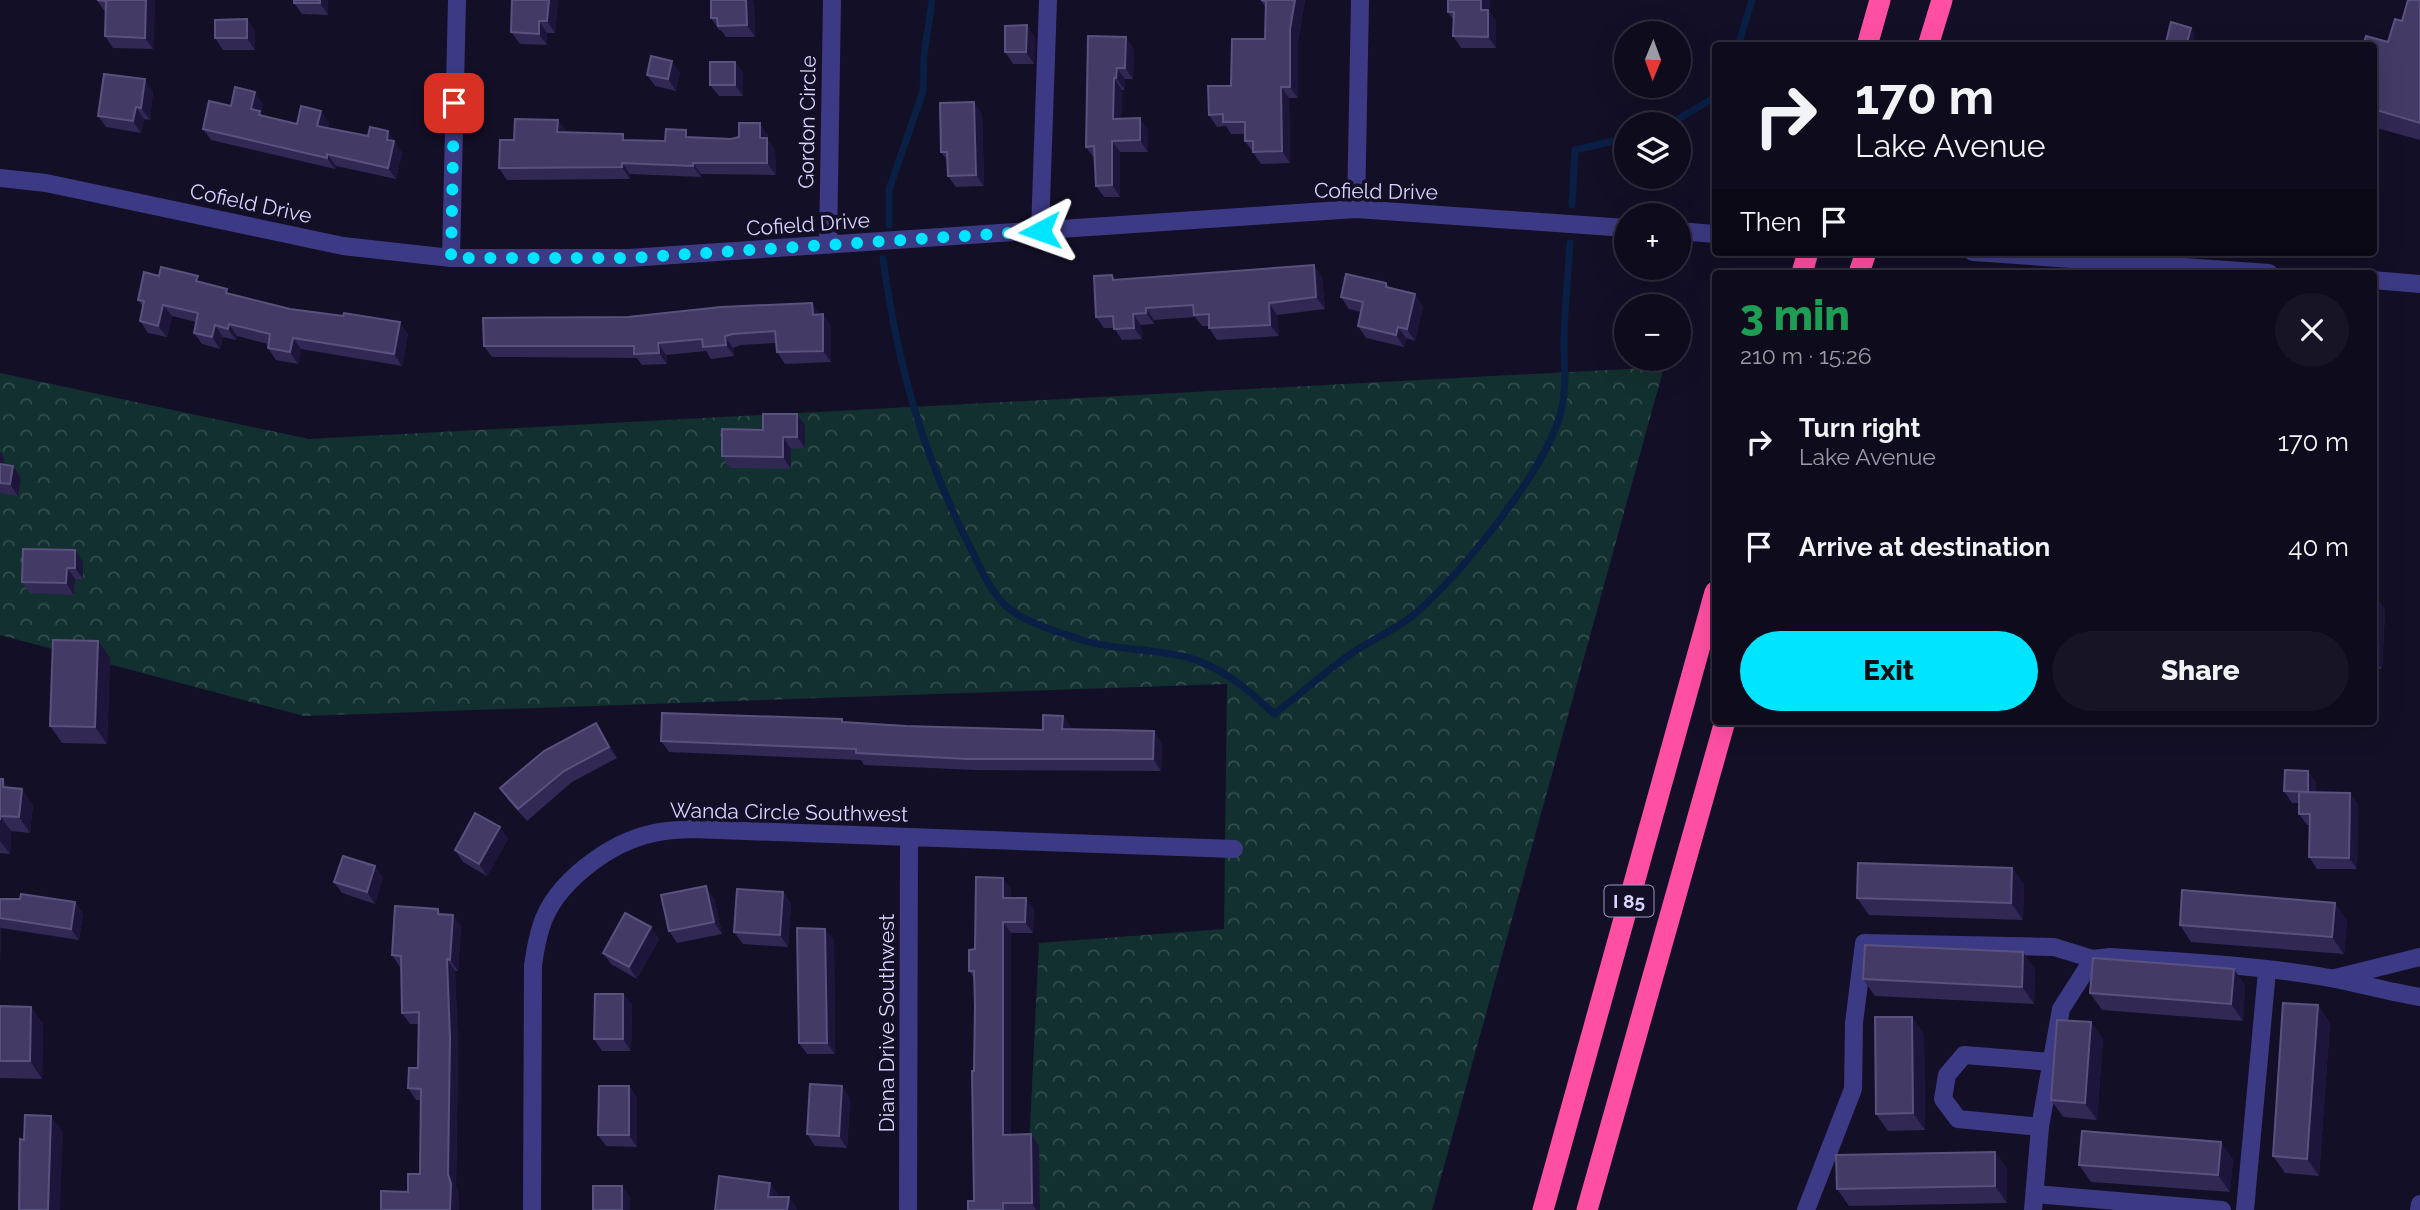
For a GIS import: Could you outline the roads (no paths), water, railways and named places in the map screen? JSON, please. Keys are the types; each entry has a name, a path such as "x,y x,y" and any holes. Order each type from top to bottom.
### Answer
{"highway":[{"path":"1868,42 1880,0"},
{"path":"1929,42 1942,0"},
{"name":"I 85","path":"1543,1210 1712,603"},
{"name":"I 85","path":"1587,1210 1724,725"}],"street":[{"path":"451,258 457,0"},
{"name":"Gordon Circle","path":"828,245 832,0"},
{"path":"1040,231 1048,0"},
{"path":"1356,209 1360,0"},
{"name":"Cofield Drive","path":"0,178 46,183 343,246 451,258 629,258 1356,209 1614,227"},
{"path":"1691,232 1712,234"},
{"path":"2029,256 2227,270"},
{"path":"2377,280 2420,284"},
{"name":"Wanda Circle Southwest","path":"532,1210 533,965 541,925 561,892 592,863 620,845 653,833 692,829 1234,849"},
{"name":"Diana Drive Southwest","path":"908,1210 909,837"},
{"path":"1806,1210 1853,1090 1854,1023 1864,943 2054,947 2093,959 2123,958 2332,978 2368,989 2420,997"},
{"path":"2332,978 2420,957"},
{"path":"2093,959 2061,1009 2040,1128 2034,1202 2222,1210"},
{"path":"2245,1210 2267,971"},
{"path":"2040,1128 1958,1119 1943,1099 1947,1075 1964,1055 2052,1062"},
{"path":"2419,1210 2420,1204"}],"waterway":[{"path":"889,225 889,190 923,91 924,56 932,0"},
{"path":"1739,42 1752,0"},
{"path":"1690,112 1712,99"},
{"path":"1572,205 1575,150 1614,141"},
{"path":"883,259 904,372 925,441 970,547 989,584 1002,601 1025,619 1082,640 1173,654 1199,661 1234,680 1274,714 1347,656 1395,628 1435,595 1500,519 1538,463 1552,436 1563,403 1570,243"}]}
